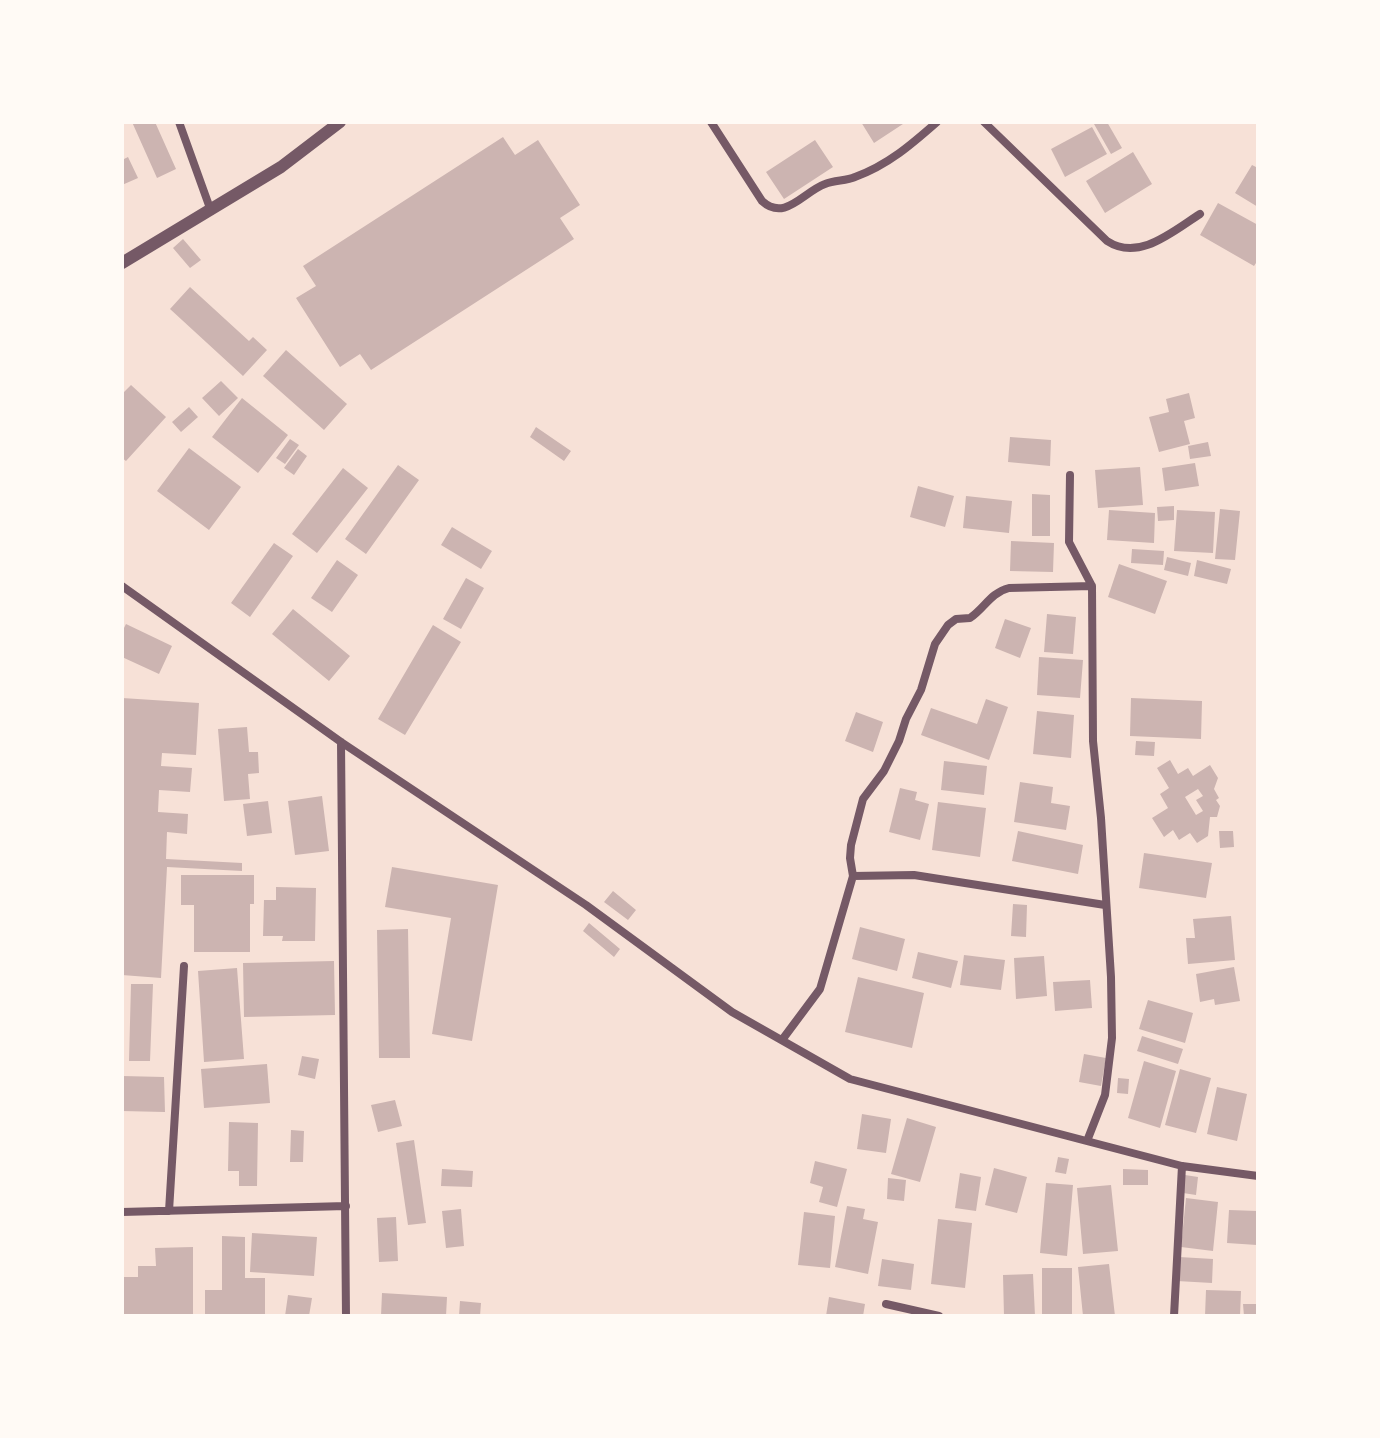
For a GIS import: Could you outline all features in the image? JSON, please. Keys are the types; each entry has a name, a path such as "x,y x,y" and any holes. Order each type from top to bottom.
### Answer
{"street":[{"path":"179,122 211,211"},
{"path":"122,263 281,167 340,122"},
{"path":"711,122 762,201 769,208 780,210 792,206 807,192 827,183 851,179 881,167 937,122"},
{"path":"984,122 1046,185 1117,248 1133,249 1153,244 1200,214"},
{"path":"1070,475 1069,542 1092,586 1093,741 1111,977 1112,1038 1105,1095 1087,1141"},
{"path":"122,586 341,742 586,905 732,1012 850,1079 1182,1166 1258,1176"},
{"path":"782,1040 820,989 853,876 851,845 863,799 884,771 899,741 921,690 935,644 948,625 956,619 970,618 998,591 1009,588 1092,586"},
{"path":"341,742 346,1316"},
{"path":"853,876 914,875 1105,905"},
{"path":"169,1211 184,966"},
{"path":"1174,1316 1182,1166"},
{"path":"122,1212 346,1206"},
{"path":"886,1304 939,1316"}],"building":[{"path":"132,122 155,122 176,169 157,178"},
{"path":"861,122 906,122 874,143"},
{"path":"1107,122 1122,148 1111,154 1094,124"},
{"path":"1092,127 1107,154 1065,177 1051,149"},
{"path":"503,137 515,155 538,140 580,205 560,218 574,239 371,370 360,354 340,367 296,298 316,286 303,266"},
{"path":"815,140 833,167 784,199 766,172"},
{"path":"1133,152 1152,184 1105,213 1086,181"},
{"path":"128,157 138,178 122,185 122,160"},
{"path":"1252,165 1258,168 1258,207 1235,193"},
{"path":"1218,203 1258,225 1258,260 1254,266 1200,235"},
{"path":"183,239 201,260 190,268 173,248"},
{"path":"190,287 249,341 253,337 267,350 243,376 170,309"},
{"path":"286,350 347,404 324,430 263,376"},
{"path":"221,381 238,398 219,416 202,398"},
{"path":"131,385 166,417 126,461 122,458 122,394"},
{"path":"1189,393 1195,418 1184,421 1190,444 1159,452 1149,417 1169,412 1166,399"},
{"path":"242,398 288,435 258,473 212,437"},
{"path":"189,407 198,417 181,432 172,422"},
{"path":"536,427 571,451 564,461 530,437"},
{"path":"1010,437 1051,440 1050,466 1008,462"},
{"path":"290,439 299,445 285,464 276,458"},
{"path":"1208,442 1211,456 1190,459 1188,446"},
{"path":"189,448 241,487 209,530 157,491"},
{"path":"298,449 307,456 294,475 284,468"},
{"path":"1195,463 1199,486 1165,491 1162,468"},
{"path":"398,465 419,480 366,554 345,539"},
{"path":"1140,467 1143,505 1098,508 1095,470"},
{"path":"343,468 368,488 317,553 292,534"},
{"path":"918,486 954,496 945,527 910,517"},
{"path":"1032,494 1050,495 1050,536 1032,536"},
{"path":"966,496 1012,501 1009,533 963,528"},
{"path":"1174,506 1174,520 1158,521 1157,507"},
{"path":"1220,509 1240,511 1235,560 1215,559"},
{"path":"1109,510 1155,513 1154,543 1107,540"},
{"path":"1177,510 1215,512 1213,553 1174,551"},
{"path":"452,527 492,551 481,569 441,545"},
{"path":"1011,541 1054,543 1053,572 1010,571"},
{"path":"274,543 293,556 250,617 231,603"},
{"path":"1132,549 1164,551 1163,565 1131,563"},
{"path":"1167,557 1191,563 1188,576 1164,570"},
{"path":"337,560 358,575 332,612 311,598"},
{"path":"1197,560 1231,569 1227,584 1194,576"},
{"path":"1119,564 1167,581 1155,614 1108,597"},
{"path":"466,578 484,588 461,629 443,619"},
{"path":"293,609 350,656 329,681 272,634"},
{"path":"1047,614 1076,617 1073,654 1044,652"},
{"path":"1005,619 1031,628 1020,658 995,648"},
{"path":"126,624 172,646 159,674 122,657 122,632"},
{"path":"433,625 461,642 405,735 378,719"},
{"path":"1039,657 1083,660 1080,698 1037,695"},
{"path":"122,698 199,703 196,755 162,753 161,766 192,768 190,792 159,790 158,812 188,814 187,834 167,832 166,859 242,863 242,871 167,867 161,978 122,975"},
{"path":"1131,698 1202,701 1201,739 1130,736"},
{"path":"986,699 1008,707 989,760 921,735 931,708 977,724"},
{"path":"1037,711 1074,715 1071,758 1033,754"},
{"path":"856,712 883,722 873,752 845,741"},
{"path":"247,727 249,752 258,752 259,773 248,774 250,799 224,801 218,729"},
{"path":"1136,741 1155,742 1154,756 1135,755"},
{"path":"1170,760 1178,774 1188,768 1193,776 1210,765 1218,778 1214,789 1220,806 1217,817 1210,817 1208,836 1197,843 1190,833 1179,840 1173,830 1164,837 1152,818 1168,808 1160,794 1169,788 1157,768","holes":["1198,789 1203,796 1196,800 1203,811 1196,815 1185,797"]},
{"path":"944,761 987,766 984,795 941,790"},
{"path":"1020,782 1053,787 1051,803 1070,806 1066,830 1014,822"},
{"path":"900,788 917,792 915,800 929,804 920,840 889,832"},
{"path":"322,796 329,851 295,855 288,801"},
{"path":"268,801 272,833 247,836 243,804"},
{"path":"938,802 986,808 980,857 932,850"},
{"path":"1018,831 1083,845 1078,874 1012,861"},
{"path":"1219,831 1233,831 1234,847 1220,848"},
{"path":"1144,853 1212,863 1206,898 1139,888"},
{"path":"392,867 498,885 472,1041 432,1034 451,918 385,907"},
{"path":"181,875 254,875 254,904 250,904 250,952 194,952 194,905 181,905"},
{"path":"276,887 316,888 315,941 282,941 283,936 263,936 264,900 276,900"},
{"path":"613,891 636,910 628,920 604,902"},
{"path":"1013,904 1027,905 1026,937 1011,936"},
{"path":"1231,916 1235,960 1188,964 1186,938 1195,938 1193,919"},
{"path":"589,923 620,949 614,957 583,931"},
{"path":"860,927 905,939 897,971 852,959"},
{"path":"408,929 410,1058 379,1058 377,930"},
{"path":"918,952 958,961 951,988 912,978"},
{"path":"964,955 1005,960 1001,990 960,985"},
{"path":"1044,956 1047,996 1016,999 1014,958"},
{"path":"334,961 335,1015 244,1017 243,963"},
{"path":"1234,967 1240,1001 1215,1005 1214,999 1200,1002 1196,974"},
{"path":"237,968 244,1059 204,1062 198,971"},
{"path":"858,977 924,993 912,1048 845,1032"},
{"path":"1090,980 1092,1008 1055,1011 1053,982"},
{"path":"131,984 153,984 150,1061 129,1061"},
{"path":"1148,1000 1193,1013 1185,1043 1139,1029"},
{"path":"1142,1036 1183,1049 1178,1064 1137,1051"},
{"path":"1084,1054 1106,1058 1101,1086 1079,1082"},
{"path":"302,1056 319,1059 315,1079 298,1075"},
{"path":"1144,1061 1176,1071 1160,1128 1128,1118"},
{"path":"267,1064 270,1103 204,1108 201,1069"},
{"path":"1180,1069 1211,1078 1196,1133 1165,1125"},
{"path":"122,1076 164,1077 165,1112 122,1111"},
{"path":"1118,1078 1129,1079 1128,1094 1117,1093"},
{"path":"1217,1087 1247,1094 1237,1141 1207,1134"},
{"path":"395,1100 402,1126 378,1132 371,1105"},
{"path":"862,1114 891,1119 886,1153 857,1149"},
{"path":"907,1118 936,1127 920,1182 891,1174"},
{"path":"229,1122 258,1123 257,1186 239,1186 239,1171 228,1171"},
{"path":"291,1130 304,1131 303,1162 290,1162"},
{"path":"414,1140 426,1223 408,1225 396,1143"},
{"path":"1058,1157 1069,1159 1066,1174 1055,1172"},
{"path":"815,1161 847,1169 837,1207 819,1202 823,1187 810,1183"},
{"path":"994,1168 1027,1177 1017,1213 985,1205"},
{"path":"442,1169 473,1171 472,1187 441,1186"},
{"path":"1123,1169 1148,1170 1148,1185 1123,1185"},
{"path":"960,1173 981,1177 976,1211 955,1208"},
{"path":"1185,1175 1198,1177 1196,1195 1183,1193"},
{"path":"888,1178 906,1180 904,1201 887,1199"},
{"path":"1046,1183 1073,1185 1067,1256 1040,1253"},
{"path":"1111,1185 1118,1251 1083,1254 1077,1188"},
{"path":"1186,1198 1218,1202 1213,1251 1181,1247"},
{"path":"847,1206 865,1209 863,1219 878,1222 868,1274 835,1267"},
{"path":"461,1209 464,1246 446,1248 442,1211"},
{"path":"1229,1210 1258,1211 1257,1245 1227,1243"},
{"path":"804,1212 835,1216 830,1268 798,1265"},
{"path":"396,1217 398,1261 379,1262 377,1218"},
{"path":"938,1219 972,1223 965,1288 931,1284"},
{"path":"252,1233 317,1237 314,1276 250,1272"},
{"path":"222,1236 245,1237 245,1278 265,1278 265,1316 205,1316 205,1290 222,1290"},
{"path":"193,1247 193,1316 122,1316 122,1277 138,1277 138,1266 156,1266 155,1248"},
{"path":"1179,1257 1213,1259 1212,1283 1177,1281"},
{"path":"882,1259 914,1264 911,1290 878,1286"},
{"path":"1109,1264 1115,1316 1083,1316 1078,1267"},
{"path":"1042,1268 1072,1268 1072,1315 1042,1314"},
{"path":"1033,1274 1035,1316 1004,1316 1003,1275"},
{"path":"1206,1290 1241,1291 1240,1316 1205,1316"},
{"path":"382,1293 447,1297 446,1316 381,1316"},
{"path":"288,1295 312,1298 309,1316 285,1316"},
{"path":"829,1297 865,1304 863,1316 826,1316"},
{"path":"460,1301 481,1303 480,1316 459,1316"},
{"path":"1243,1304 1258,1304 1258,1316 1244,1316"}]}
